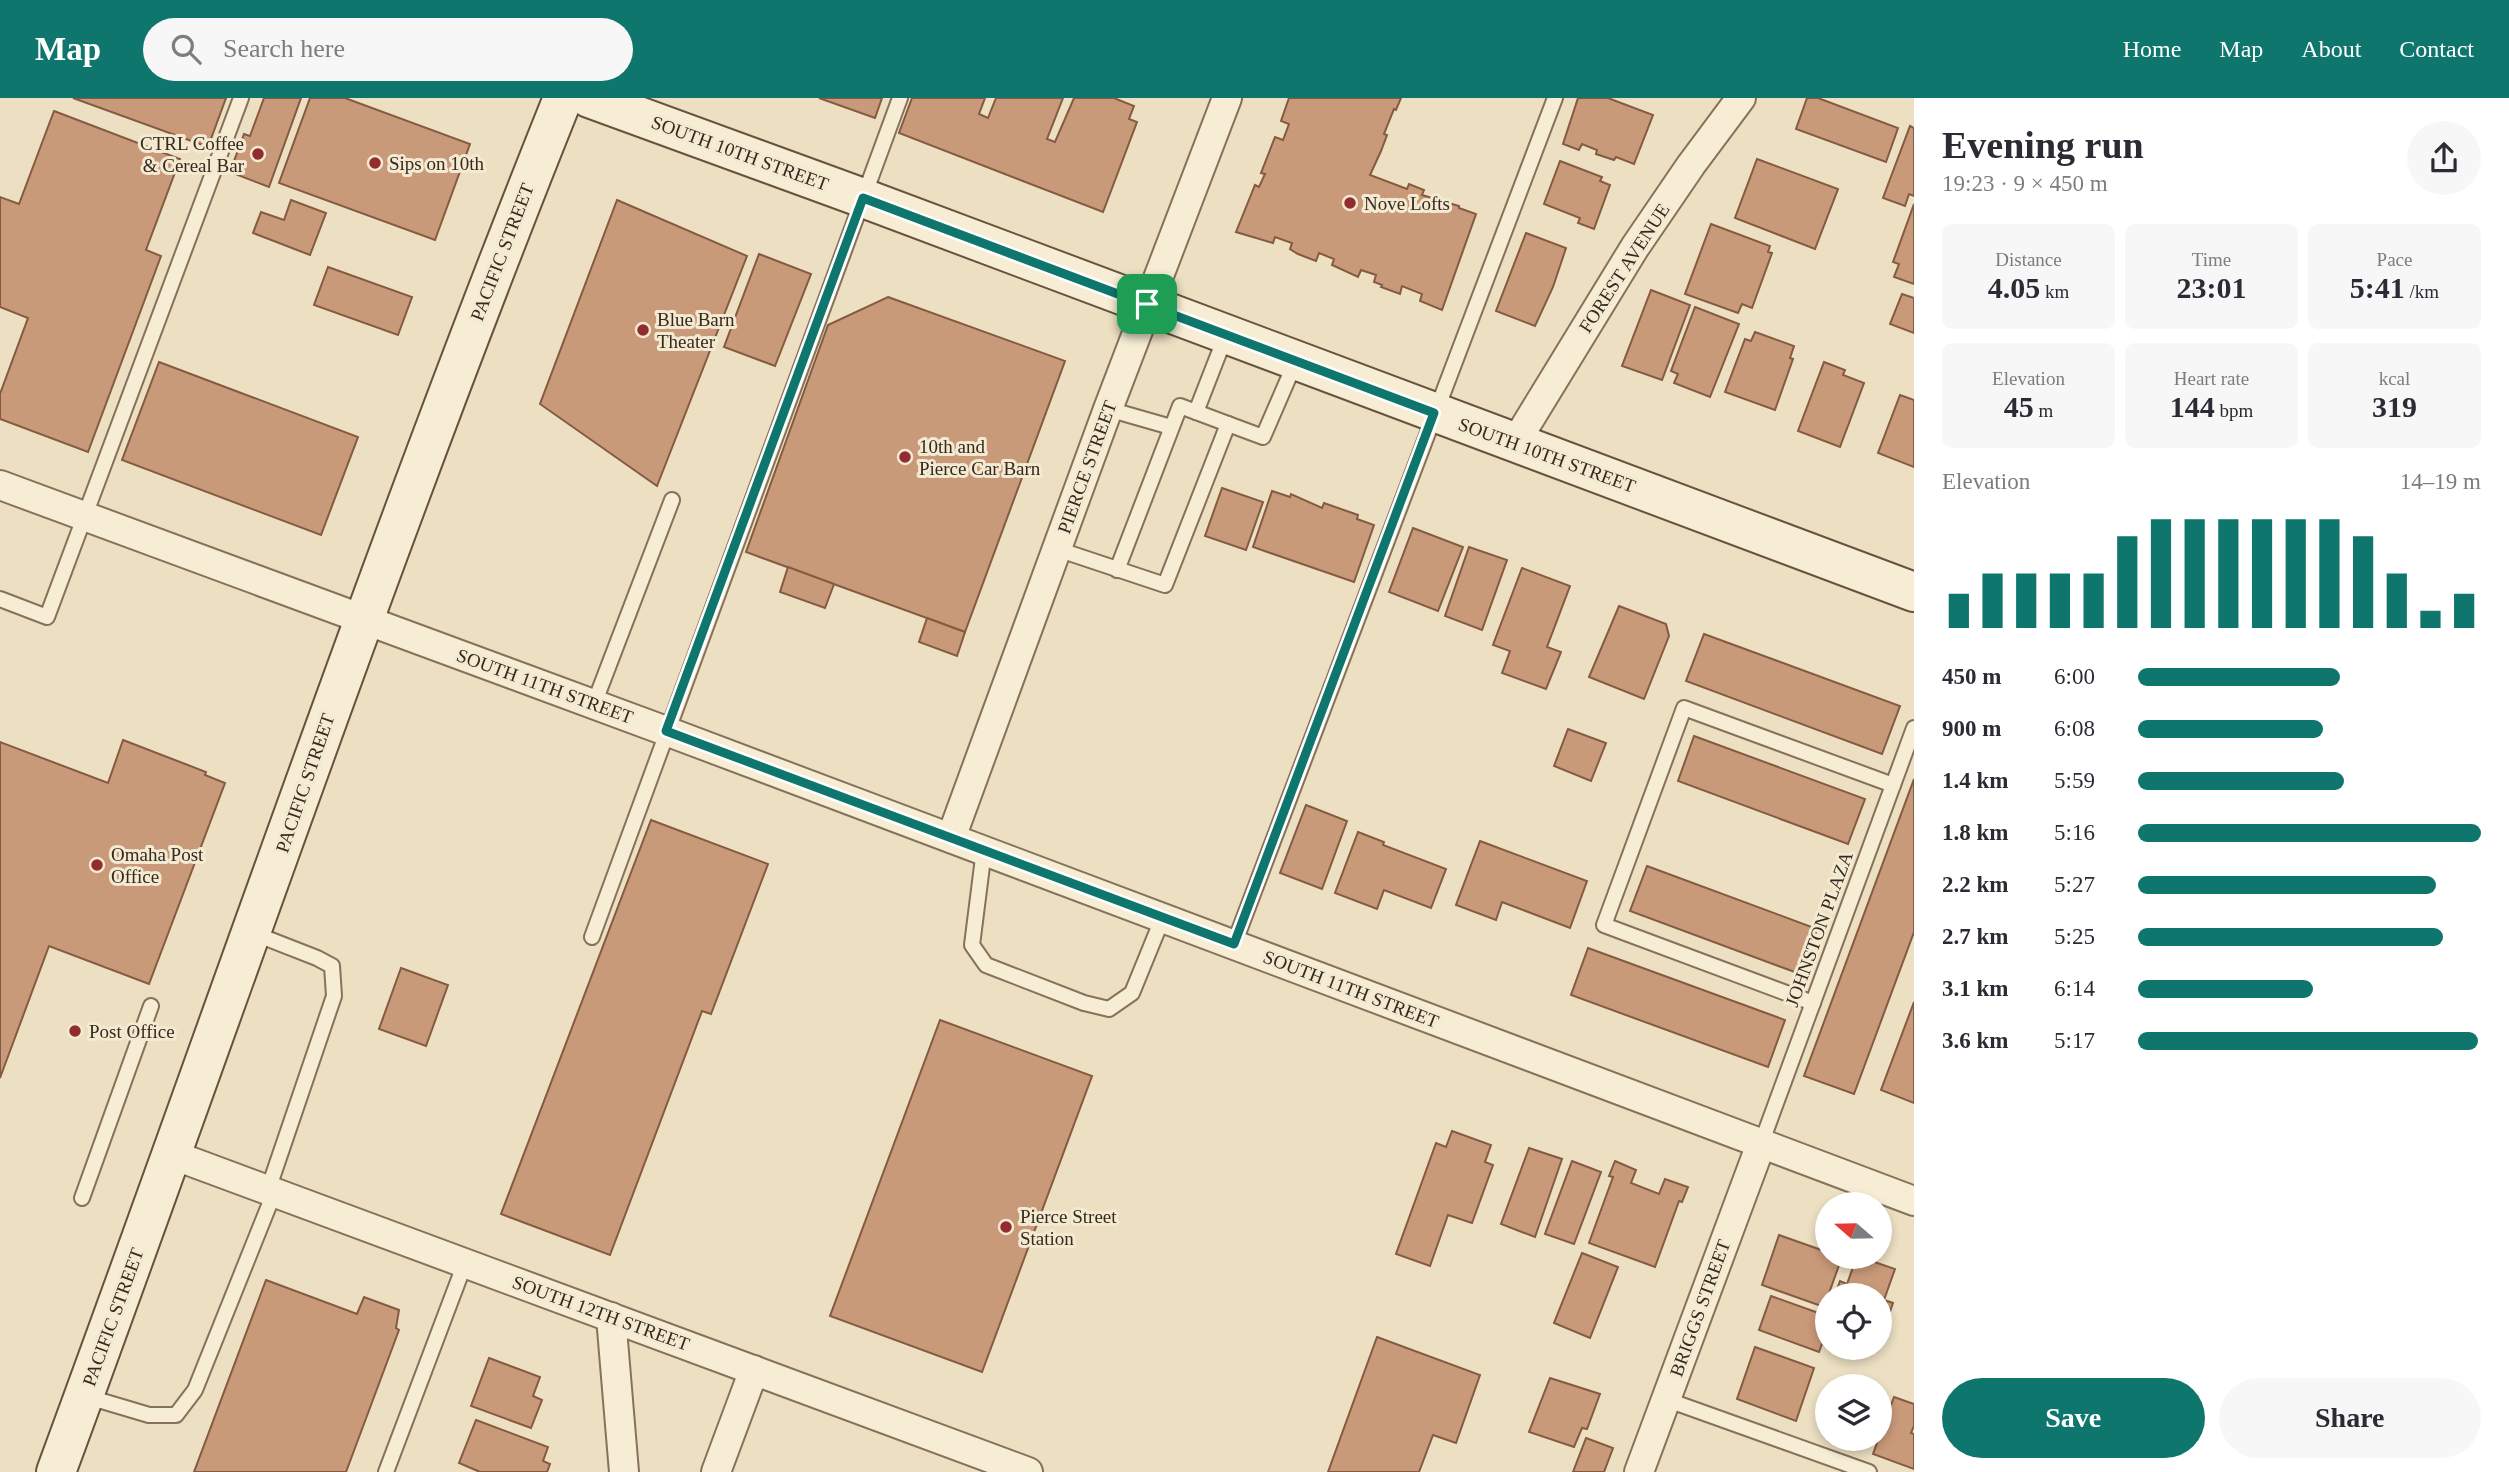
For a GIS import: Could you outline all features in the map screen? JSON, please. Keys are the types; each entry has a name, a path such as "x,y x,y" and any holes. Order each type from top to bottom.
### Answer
{"street":[{"name":"PACIFIC STREET","path":"56,1472 173,1155 363,619 502,249 563,98"},
{"name":"SOUTH 10TH STREET","path":"589,98 1914,592"},
{"name":"PIERCE STREET","path":"951,838 1147,304 1227,98"},
{"name":"FOREST AVENUE","path":"1515,443 1635,247 1741,98"},
{"name":"SOUTH 11TH STREET","path":"0,485 594,704 1914,1201"},
{"name":"BRIGGS STREET","path":"1639,1472 1761,1144"},
{"name":"SOUTH 12TH STREET","path":"173,1155 1028,1472"},
{"path":"611,1317 624,1472"},
{"path":"716,1472 754,1370"}],"lane":[{"path":"0,599 47,617 241,98"},
{"path":"592,937 900,98"},
{"path":"1234,944 1555,98"},
{"path":"1196,412 1227,335"},
{"path":"1117,570 1180,406 1263,437 1296,361"},
{"path":"1108,409 1171,427"},
{"path":"1057,549 1165,585 1228,424"},
{"path":"594,704 672,500"},
{"path":"1813,1003 1604,925 1684,708 1893,785"},
{"name":"JOHNSTON PLAZA","path":"1761,1144 1914,728"},
{"path":"984,850 972,945 986,965 1084,1003 1110,1009 1132,993 1163,918"},
{"path":"84,1395 149,1415 176,1415 195,1390 271,1191 334,996 332,966 252,932"},
{"path":"82,1198 151,1006"},
{"path":"386,1472 465,1263"},
{"path":"1665,1399 1869,1472"}],"building":[{"path":"73,98 226,98 208,147"},
{"name":"CTRL Coffee & Cereal Bar","path":"264,98 301,98 269,187 230,172 244,134 250,136"},
{"name":"Sips on 10th","path":"310,98 345,98 470,144 435,240 279,183"},
{"path":"819,98 882,98 875,118"},
{"path":"912,98 985,98 979,114 988,118 996,98 1063,98 1047,139 1055,142 1074,98 1114,98 1134,106 1129,119 1137,122 1103,212 899,133"},
{"name":"Nove Lofts","path":"1289,98 1401,98 1396,110 1394,109 1384,134 1387,135 1370,175 1407,189 1409,184 1424,190 1422,195 1476,214 1442,310 1420,301 1422,294 1402,286 1400,294 1381,287 1382,285 1374,282 1376,275 1361,270 1358,277 1332,265 1334,259 1319,253 1316,261 1290,249 1292,243 1275,237 1273,243 1236,232 1255,185 1259,187 1265,174 1261,173 1275,137 1283,140 1289,124 1281,121"},
{"path":"1578,98 1608,98 1653,115 1634,164 1616,157 1614,160 1596,154 1597,150 1582,144 1579,150 1563,144"},
{"path":"1807,98 1818,98 1898,128 1886,162 1796,129"},
{"path":"54,111 180,159 146,250 161,256 88,452 0,419 0,394 28,318 0,307 0,197 19,204"},
{"path":"1910,126 1914,128 1914,196 1909,194 1905,206 1883,198"},
{"path":"1757,159 1838,189 1815,249 1735,218"},
{"path":"1560,161 1602,177 1600,181 1610,185 1594,229 1578,223 1580,218 1544,204"},
{"path":"291,200 326,213 310,255 253,233 261,212 284,220"},
{"name":"Blue Barn Theater","path":"617,200 747,256 657,486 540,404"},
{"path":"1914,204 1914,284 1894,277 1899,264 1893,262"},
{"path":"1711,224 1770,246 1768,252 1772,253 1752,308 1742,304 1738,313 1685,294"},
{"path":"1526,233 1566,248 1553,287 1535,326 1496,311"},
{"path":"759,254 811,274 775,366 724,347"},
{"path":"328,267 412,297 398,335 314,305"},
{"path":"1651,290 1690,305 1662,380 1622,366"},
{"path":"1902,294 1914,298 1914,333 1890,324"},
{"name":"10th and Pierce Car Barn","path":"888,297 1065,361 965,632 746,552 828,325"},
{"path":"1695,307 1739,324 1710,397 1674,383 1678,374 1671,371"},
{"path":"1755,332 1794,346 1790,358 1793,359 1775,410 1725,392 1745,339 1751,341"},
{"path":"159,362 358,437 321,535 122,460"},
{"path":"1824,362 1845,370 1843,375 1864,383 1840,447 1798,431"},
{"path":"1900,395 1914,400 1914,467 1878,453"},
{"path":"1222,488 1263,502 1246,550 1205,536"},
{"path":"1272,491 1290,497 1291,494 1322,508 1324,503 1358,515 1357,519 1374,525 1354,582 1253,547"},
{"path":"1413,528 1463,547 1438,611 1389,592"},
{"path":"1469,547 1507,560 1482,630 1445,616"},
{"path":"788,567 834,584 825,608 780,592"},
{"path":"1522,568 1570,586 1547,647 1561,652 1546,689 1502,673 1510,651 1493,645"},
{"path":"1619,606 1666,624 1669,636 1644,699 1589,677"},
{"path":"927,618 965,632 957,656 919,642"},
{"path":"1704,634 1900,706 1882,754 1686,681"},
{"path":"1568,729 1606,743 1591,781 1554,766"},
{"path":"1694,736 1865,799 1848,844 1678,781"},
{"name":"Omaha Post Office","path":"123,740 206,772 205,775 225,783 149,984 49,946 0,1078 0,742 108,783"},
{"path":"1914,779 1914,932 1854,1094 1804,1076"},
{"path":"1306,805 1347,821 1322,889 1280,873"},
{"path":"651,820 768,864 711,1014 702,1011 610,1255 501,1214"},
{"path":"1358,832 1384,842 1383,845 1446,869 1431,908 1384,890 1377,909 1335,893"},
{"path":"1480,841 1587,881 1570,928 1502,902 1496,920 1456,905"},
{"path":"1647,866 1817,929 1800,974 1630,911"},
{"path":"1588,948 1785,1020 1768,1067 1571,995"},
{"path":"401,968 448,985 426,1046 379,1029"},
{"path":"1914,1002 1914,1103 1881,1090"},
{"path":"940,1020 1092,1076 982,1372 830,1316"},
{"path":"1452,1131 1491,1145 1485,1162 1493,1165 1472,1223 1448,1215 1430,1266 1396,1254 1436,1143 1446,1147"},
{"path":"1529,1148 1562,1159 1535,1237 1501,1224"},
{"path":"1572,1161 1601,1172 1574,1244 1545,1234"},
{"path":"1615,1161 1636,1170 1631,1183 1659,1194 1665,1179 1688,1187 1682,1202 1679,1201 1655,1267 1589,1243 1613,1177 1609,1176"},
{"path":"1779,1235 1815,1248 1815,1269 1838,1269 1833,1283 1815,1283 1815,1304 1762,1285"},
{"path":"1582,1253 1618,1267 1590,1338 1554,1323"},
{"path":"1852,1269 1895,1269 1890,1283 1847,1283"},
{"path":"266,1280 357,1314 364,1297 399,1310 396,1328 399,1330 346,1472 194,1472"},
{"path":"1771,1296 1815,1312 1815,1351 1759,1330"},
{"path":"1377,1337 1480,1375 1456,1443 1433,1435 1419,1472 1328,1472"},
{"path":"1755,1347 1814,1368 1796,1421 1737,1399"},
{"path":"489,1358 540,1377 533,1396 542,1400 531,1428 471,1406"},
{"path":"1550,1378 1600,1394 1587,1429 1582,1428 1574,1447 1529,1432"},
{"path":"1894,1397 1914,1404 1914,1426 1911,1433 1914,1434 1914,1469 1873,1454 1874,1451 1892,1451"},
{"path":"476,1420 548,1447 543,1461 550,1464 547,1472 480,1472 459,1463"},
{"path":"1586,1438 1613,1448 1604,1472 1573,1472"}],"place":[{"name":"CTRL Coffee & Cereal Bar","path":"258,154"},
{"name":"Sips on 10th","path":"375,163"},
{"name":"Nove Lofts","path":"1350,203"},
{"name":"Blue Barn Theater","path":"643,330"},
{"name":"10th and Pierce Car Barn","path":"905,457"},
{"name":"Omaha Post Office","path":"97,865"},
{"name":"Post Office","path":"75,1031"},
{"name":"Pierce Street Station","path":"1006,1227"}],"route":[{"path":"863,198 1147,304 1434,413 1234,944 666,731 863,198"}]}
